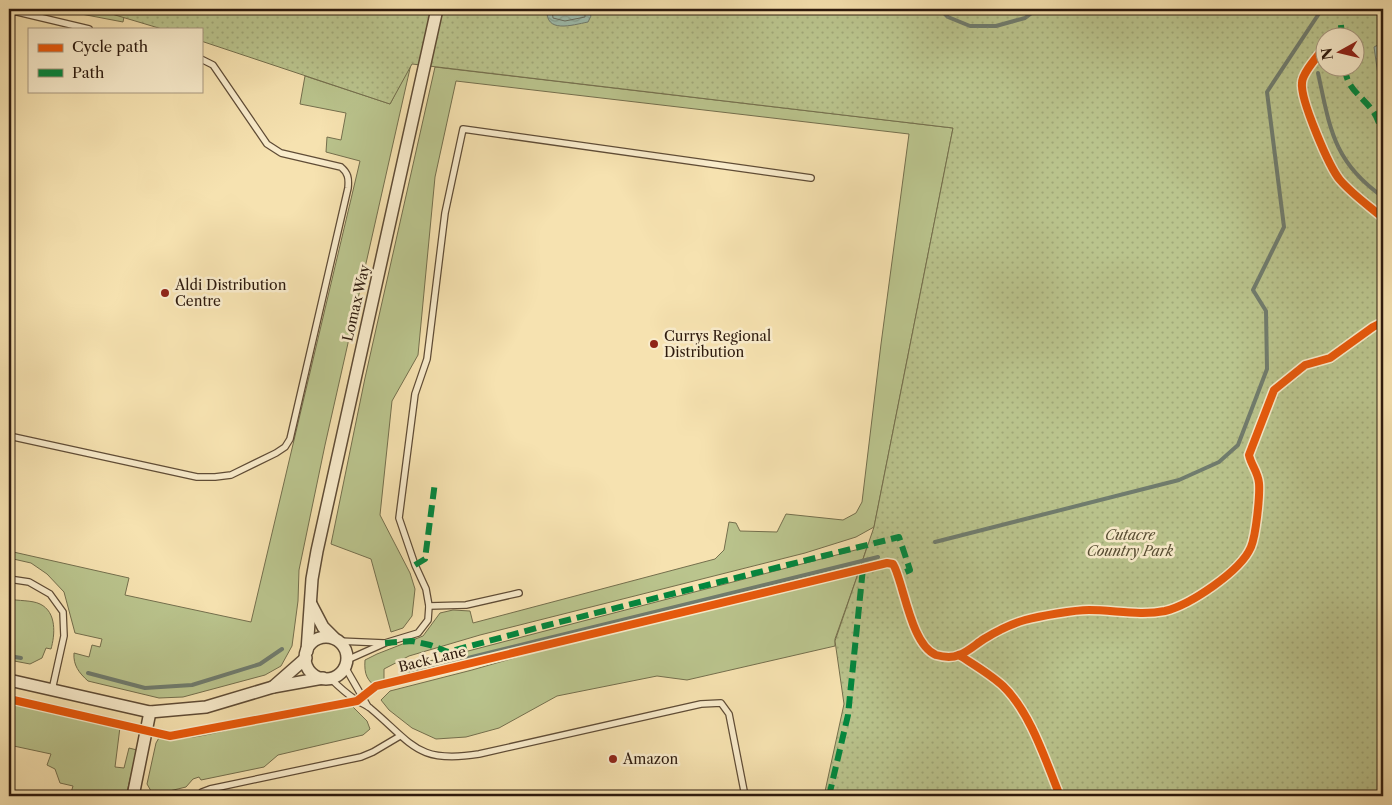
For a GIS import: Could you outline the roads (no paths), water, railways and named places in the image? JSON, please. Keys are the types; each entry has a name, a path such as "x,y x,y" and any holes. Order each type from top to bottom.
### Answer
{"street":[{"name":"Lomax Way","path":"306,655 312,579 317,551 437,9"},
{"name":"Lomax Way","path":"311,604 323,627 336,640"},
{"path":"9,680 150,712 206,707 273,687 326,678 342,672 346,663 345,649 336,640 321,638 310,645 306,655 273,687"},
{"path":"306,655 310,671 326,678"},
{"path":"133,796 150,712"}],"lane":[{"path":"9,10 85,28"},
{"path":"9,436 197,477 231,475 276,453 285,447 290,439 349,179 347,172 341,167 281,153 267,144 213,65 202,60"},
{"path":"368,707 346,663 385,643 418,633 428,620 429,606 426,589 415,565 399,518 414,394 427,358 445,213 463,129 811,178"},
{"path":"9,579 29,582 50,594 63,612 64,636 52,690"},
{"path":"429,606 466,605 519,593"},
{"path":"336,640 385,643"},
{"path":"326,678 368,707 400,736 428,755 443,757 459,758 701,704 720,703 729,714 745,796"},
{"path":"199,796 202,792 210,789 361,757 400,736"}],"water":[{"path":"547,9 588,9 591,16 588,22 561,26 550,22"},
{"path":"1383,42 1383,70 1378,75 1374,47"}],"waterway":[{"path":"618,9 647,13 676,9"},
{"path":"940,9 948,17 970,26 996,26 1025,18 1037,9"},
{"path":"935,542 1179,480 1219,462 1238,445 1267,369 1266,311 1253,290 1284,227 1267,92 1322,9"},
{"path":"1319,78 1331,127 1344,157 1353,171 1383,197"},
{"path":"411,672 878,557"},
{"path":"88,673 145,688 192,685 260,664 282,649"},
{"path":"9,656 21,658"}],"place":[{"name":"Aldi Distribution Centre","path":"165,293"},
{"name":"Currys Regional Distribution","path":"654,344"},
{"name":"Amazon","path":"613,759"}],"park label":[{"name":"Cutacre Country Park","path":"1130,544"}]}
